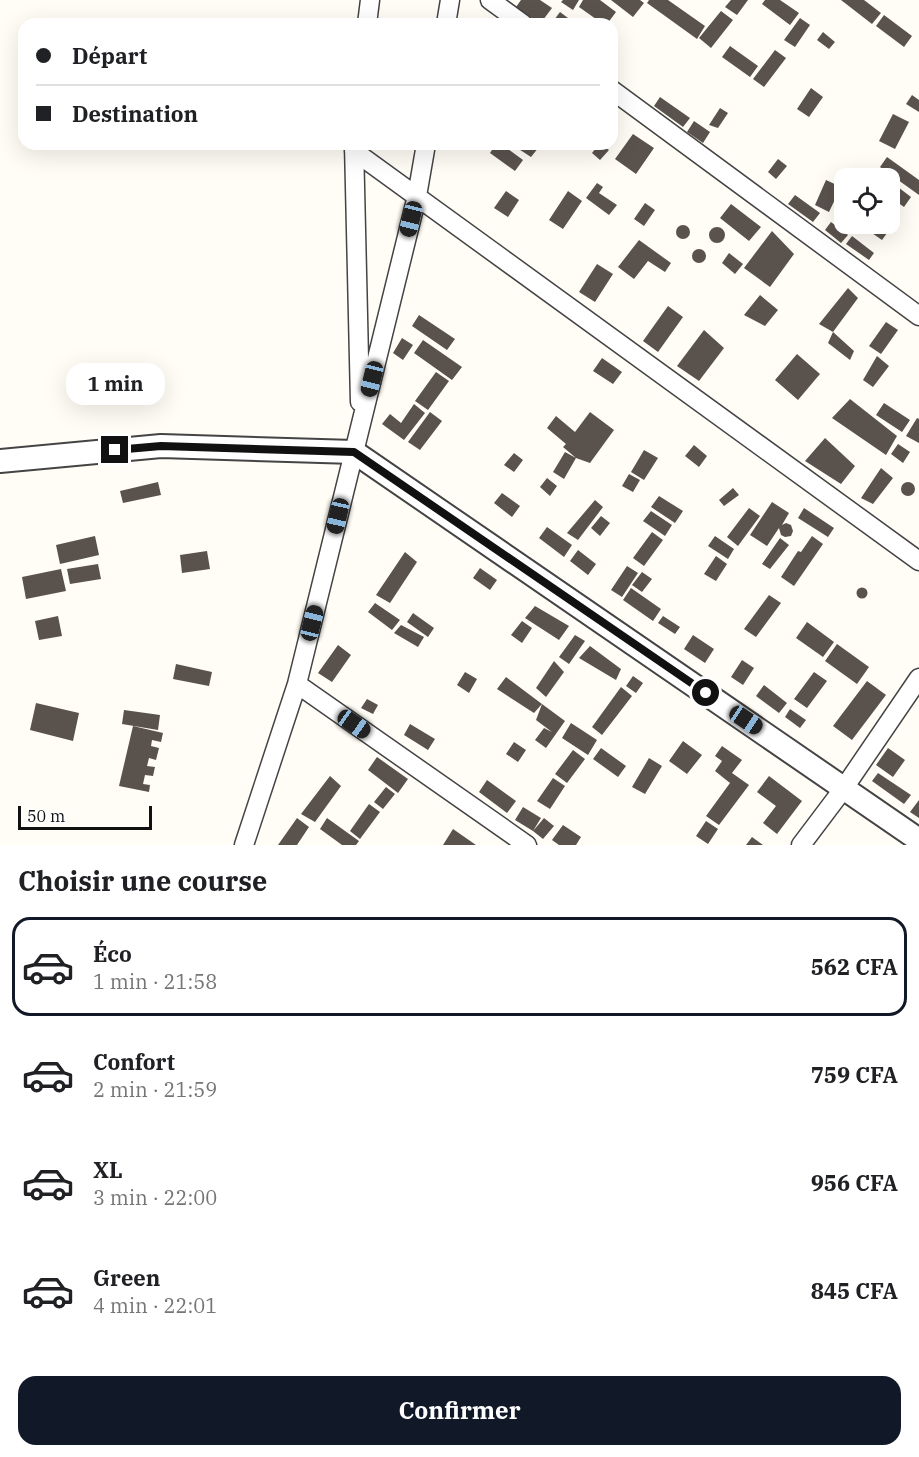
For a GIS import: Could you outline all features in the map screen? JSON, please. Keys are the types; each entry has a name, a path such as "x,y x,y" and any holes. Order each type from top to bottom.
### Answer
{"street":[{"path":"368,18 370,0"},
{"path":"447,18 450,0"},
{"path":"490,0 515,18"},
{"path":"618,94 919,316"},
{"path":"354,150 361,425"},
{"path":"357,150 919,561"},
{"path":"244,845 297,684 417,196 425,150"},
{"path":"0,461 161,446 354,452 919,840"},
{"path":"801,845 844,788 919,678"},
{"path":"297,684 527,845"}],"building":[{"path":"521,0 540,0 552,8 544,18 532,18 516,7"},
{"path":"579,0 573,10 561,2"},
{"path":"583,0 600,0 616,12 612,18 595,18 579,7"},
{"path":"611,0 640,0 644,3 633,17"},
{"path":"649,0 668,0 705,26 697,39 647,3"},
{"path":"731,0 748,0 737,15 725,7"},
{"path":"765,0 780,0 799,13 790,25 762,4"},
{"path":"841,0 864,0 881,13 872,24"},
{"path":"721,11 733,20 711,48 699,38"},
{"path":"560,12 568,18 556,18"},
{"path":"884,15 912,36 904,47 876,26"},
{"path":"800,18 810,25 795,47 784,40"},
{"path":"823,32 835,42 829,49 817,40"},
{"path":"730,46 758,66 750,77 722,57"},
{"path":"775,50 786,58 764,87 753,79"},
{"path":"811,88 823,97 809,117 797,109"},
{"path":"912,95 919,100 919,112 906,104"},
{"path":"660,97 690,118 683,127 654,106"},
{"path":"720,108 728,113 718,128 709,125"},
{"path":"893,114 909,122 895,149 879,141"},
{"path":"694,121 710,132 703,143 687,132"},
{"path":"633,134 654,148 636,174 615,159"},
{"path":"492,150 509,150 523,160 515,171 490,153"},
{"path":"520,150 537,150 531,157"},
{"path":"594,150 609,150 600,160 592,153"},
{"path":"887,157 919,180 919,195 900,181 900,168 880,167"},
{"path":"778,159 787,166 776,179 768,172"},
{"path":"826,180 834,184 834,202 829,212 815,205"},
{"path":"597,183 603,187 599,193 617,205 609,215 586,198"},
{"path":"900,189 911,197 904,207 900,204"},
{"path":"506,191 519,200 508,217 494,208"},
{"path":"568,191 582,201 563,229 549,220"},
{"path":"795,195 820,213 813,222 788,204"},
{"path":"645,203 655,210 644,226 634,219"},
{"path":"731,204 761,227 749,241 720,218"},
{"path":"831,222 834,224 834,234 848,235 841,243 825,230"},
{"path":"683,225 688,227 690,232 688,237 683,239 678,237 676,232 678,227"},
{"path":"717,227 725,235 717,243 709,235"},
{"path":"772,231 794,254 770,287 744,268"},
{"path":"873,234 886,234 882,240"},
{"path":"852,236 874,253 869,260 846,244"},
{"path":"639,240 671,263 665,272 648,261 634,279 618,267"},
{"path":"699,249 704,251 706,256 704,261 699,263 694,261 692,256 694,251"},
{"path":"729,253 743,264 735,274 722,263"},
{"path":"597,264 613,274 595,302 579,292"},
{"path":"848,288 858,298 833,332 819,324"},
{"path":"760,295 778,310 765,326 744,315"},
{"path":"668,306 683,317 658,352 643,341"},
{"path":"419,315 455,339 447,350 412,326"},
{"path":"886,322 898,330 881,354 869,346"},
{"path":"704,330 724,348 699,381 677,366"},
{"path":"833,332 854,351 850,360 828,343"},
{"path":"402,338 413,345 403,360 393,353"},
{"path":"423,340 462,367 452,380 414,353"},
{"path":"797,354 820,374 798,400 775,380"},
{"path":"877,356 889,366 873,387 863,380"},
{"path":"602,358 622,372 613,384 593,371"},
{"path":"436,372 449,381 428,410 415,401"},
{"path":"850,399 897,436 886,455 832,418"},
{"path":"884,403 910,420 902,432 876,415"},
{"path":"414,404 425,413 404,440 382,424 390,414 401,423"},
{"path":"430,412 442,421 420,450 408,442"},
{"path":"590,412 614,430 590,463 576,458 563,447 566,444 547,428 556,416 575,432"},
{"path":"917,418 919,419 919,443 906,436"},
{"path":"825,438 855,466 841,484 805,461"},
{"path":"898,444 910,452 903,463 891,454"},
{"path":"694,445 707,456 699,467 685,456"},
{"path":"644,450 658,458 644,480 631,472"},
{"path":"565,452 576,458 564,479 553,472"},
{"path":"514,453 523,460 514,472 504,465"},
{"path":"881,468 893,478 873,504 861,498"},
{"path":"629,474 640,480 633,492 622,486"},
{"path":"547,478 557,486 550,496 540,487"},
{"path":"158,482 161,495 123,503 120,491"},
{"path":"905,482 911,482 915,489 911,496 905,496 901,492 901,486"},
{"path":"733,488 739,495 724,506 719,500"},
{"path":"502,493 520,506 512,517 494,503"},
{"path":"659,496 683,511 675,523 651,507"},
{"path":"595,500 603,507 578,540 567,533"},
{"path":"772,502 789,513 782,525 786,523 791,525 793,531 791,536 785,537 781,535 779,528 767,546 750,535"},
{"path":"749,508 760,516 738,546 727,537"},
{"path":"804,508 834,528 828,537 798,518"},
{"path":"651,511 672,525 665,536 643,521"},
{"path":"601,516 610,523 600,536 591,528"},
{"path":"547,527 572,545 564,557 539,538"},
{"path":"652,532 663,540 644,566 633,558"},
{"path":"95,536 99,555 60,564 56,545"},
{"path":"715,536 734,549 728,559 708,546"},
{"path":"812,536 823,544 794,586 781,577 798,551 801,552"},
{"path":"780,538 789,545 770,569 762,564"},
{"path":"578,550 596,564 588,575 570,561"},
{"path":"207,551 210,569 182,573 180,555"},
{"path":"405,552 417,562 390,603 376,595"},
{"path":"716,556 727,564 716,581 704,574"},
{"path":"98,564 101,579 70,584 67,569"},
{"path":"627,566 638,573 622,597 611,590"},
{"path":"480,568 497,580 490,590 473,578"},
{"path":"61,569 66,591 26,599 22,577"},
{"path":"642,572 652,579 642,592 632,585"},
{"path":"862,587 868,593 862,599 856,593"},
{"path":"631,588 661,609 653,621 623,600"},
{"path":"769,595 781,603 756,637 744,629"},
{"path":"375,603 400,620 392,630 368,612"},
{"path":"535,606 569,626 559,640 525,618"},
{"path":"413,613 434,628 428,637 407,622"},
{"path":"58,616 62,636 39,640 35,621"},
{"path":"663,616 680,627 675,634 658,623"},
{"path":"522,621 532,628 522,643 511,635"},
{"path":"807,622 834,642 823,657 796,638"},
{"path":"401,625 424,637 418,647 394,633"},
{"path":"575,635 585,641 569,664 559,657"},
{"path":"693,635 714,649 705,663 684,649"},
{"path":"837,644 869,667 857,684 825,661"},
{"path":"338,645 351,655 332,682 318,673"},
{"path":"590,646 621,669 616,680 579,658"},
{"path":"742,660 754,668 743,685 731,677"},
{"path":"554,661 564,672 546,697 536,688"},
{"path":"176,664 212,672 209,686 173,679"},
{"path":"465,672 477,679 469,693 457,685"},
{"path":"814,672 827,681 807,708 794,699"},
{"path":"633,676 643,683 636,693 626,686"},
{"path":"506,677 542,704 534,713 497,689"},
{"path":"867,681 886,695 852,740 833,726"},
{"path":"764,685 787,703 779,713 756,696"},
{"path":"621,687 632,696 602,735 592,727"},
{"path":"367,699 378,705 373,714 361,708"},
{"path":"36,703 79,713 73,741 30,730"},
{"path":"542,704 565,721 546,748 535,740 544,728 552,732 536,720"},
{"path":"790,709 806,720 800,728 785,717"},
{"path":"124,710 160,715 158,730 122,724"},
{"path":"571,723 597,740 588,755 562,738"},
{"path":"410,724 435,739 428,750 404,735"},
{"path":"133,726 163,733 161,742 152,740 151,746 159,748 156,760 149,758 147,766 155,767 153,776 145,775 143,784 150,785 149,792 119,786"},
{"path":"683,741 702,755 687,774 669,761"},
{"path":"514,742 526,750 518,762 506,754"},
{"path":"722,746 742,760 732,773 749,785 719,825 706,816 730,783 715,771 722,761 715,756"},
{"path":"601,748 626,766 618,777 593,759"},
{"path":"888,748 905,760 893,777 876,765"},
{"path":"573,750 585,759 567,783 555,774"},
{"path":"377,757 408,779 398,793 368,770"},
{"path":"649,758 662,766 645,794 632,787"},
{"path":"878,773 911,795 904,804 872,781"},
{"path":"330,776 341,786 315,822 301,814"},
{"path":"769,776 802,801 777,834 763,823 776,806 757,792"},
{"path":"553,778 565,786 550,809 537,801"},
{"path":"487,780 516,801 507,813 479,792"},
{"path":"386,787 395,794 383,809 374,802"},
{"path":"919,800 919,818 910,812"},
{"path":"369,804 380,812 360,839 350,831"},
{"path":"523,807 541,818 533,831 515,820"},
{"path":"297,818 309,827 297,845 278,845"},
{"path":"327,818 359,841 356,845 342,845 320,829"},
{"path":"544,818 554,826 543,839 533,831"},
{"path":"706,821 718,829 708,844 696,836"},
{"path":"563,825 581,837 576,845 559,845 552,840"},
{"path":"453,829 476,845 443,845"},
{"path":"752,837 763,845 746,845"}],"route":[{"path":"115,450 161,446 354,452 706,693"}]}
